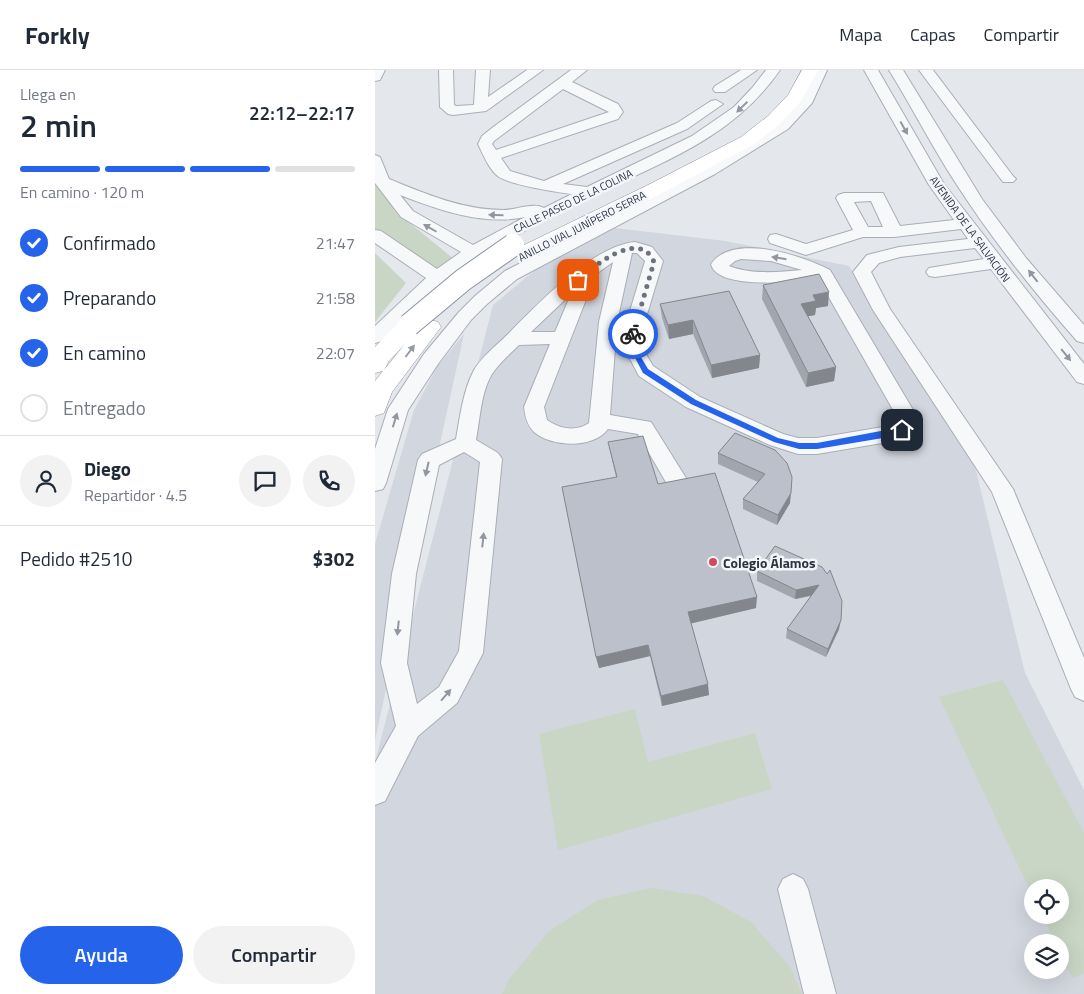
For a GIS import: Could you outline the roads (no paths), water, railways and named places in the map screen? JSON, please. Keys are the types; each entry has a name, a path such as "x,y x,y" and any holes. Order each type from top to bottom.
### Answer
{"highway":[{"name":"ANILLO VIAL JUNÍPERO SERRA","path":"375,365 379,357 479,285 702,151 756,115 773,100 791,70"},
{"name":"ANILLO VIAL JUNÍPERO SERRA","path":"519,260 747,141 774,120 795,97 810,70"},
{"name":"ANILLO VIAL JUNÍPERO SERRA","path":"375,407 381,390 420,326"}],"street":[{"path":"375,77 378,70"},
{"path":"447,70 447,107 453,111 481,108 536,70"},
{"path":"481,108 483,70"},
{"path":"580,70 487,139 485,144 499,168 505,174 546,186 590,192"},
{"path":"720,89 750,70"},
{"name":"CALLE PASEO DE LA COLINA","path":"375,337 430,282 480,248 561,205 704,136 738,112 760,91 773,70"},
{"path":"375,483 398,409 431,359 476,305 519,260 710,171 748,149 783,126 805,103 820,70"},
{"path":"926,70 1008,179"},
{"path":"875,76 899,75"},
{"name":"AVENIDA DE LA SALVACIÓN","path":"899,75 963,183 1050,299 1080,332"},
{"name":"AVENIDA DE LA SALVACIÓN","path":"875,76 937,185 994,263 1084,377"},
{"path":"492,156 613,116 616,112 613,108 562,83"},
{"path":"888,99 913,98"},
{"path":"546,186 682,126 716,104"},
{"path":"375,160 382,182 407,214 480,248 519,260"},
{"path":"927,170 955,168"},
{"path":"382,182 438,204 482,214 509,215 561,205"},
{"path":"937,185 963,183"},
{"path":"862,232 844,198 877,196 895,232"},
{"path":"776,239 806,250 862,232 895,232 965,224"},
{"path":"375,235 450,297 476,305"},
{"path":"979,243 899,252 873,259 862,272 882,310 1002,489 1084,689"},
{"path":"465,443 476,390 483,372 515,339 590,270 624,250 636,247 644,249 651,254 654,262 633,331 635,352 646,371 693,402 777,440 799,446 817,446 895,433 902,430 908,426 906,415 824,274 812,266 797,261 754,254 733,255 720,264 721,270 742,277 824,274"},
{"path":"590,270 534,407 533,416 537,423 552,433 579,436 595,431 599,426 608,322 624,250"},
{"path":"935,272 994,263"},
{"path":"1026,304 1050,299"},
{"path":"1048,333 1080,332"},
{"path":"515,339 562,338"},
{"path":"600,421 644,427 675,478"},
{"path":"375,791 409,726 448,695 471,654 491,459 465,443"},
{"path":"409,726 394,663 404,574 429,460 465,443"},
{"path":"793,889 820,994"}],"place":[{"name":"Colegio Álamos","path":"713,562"}]}
